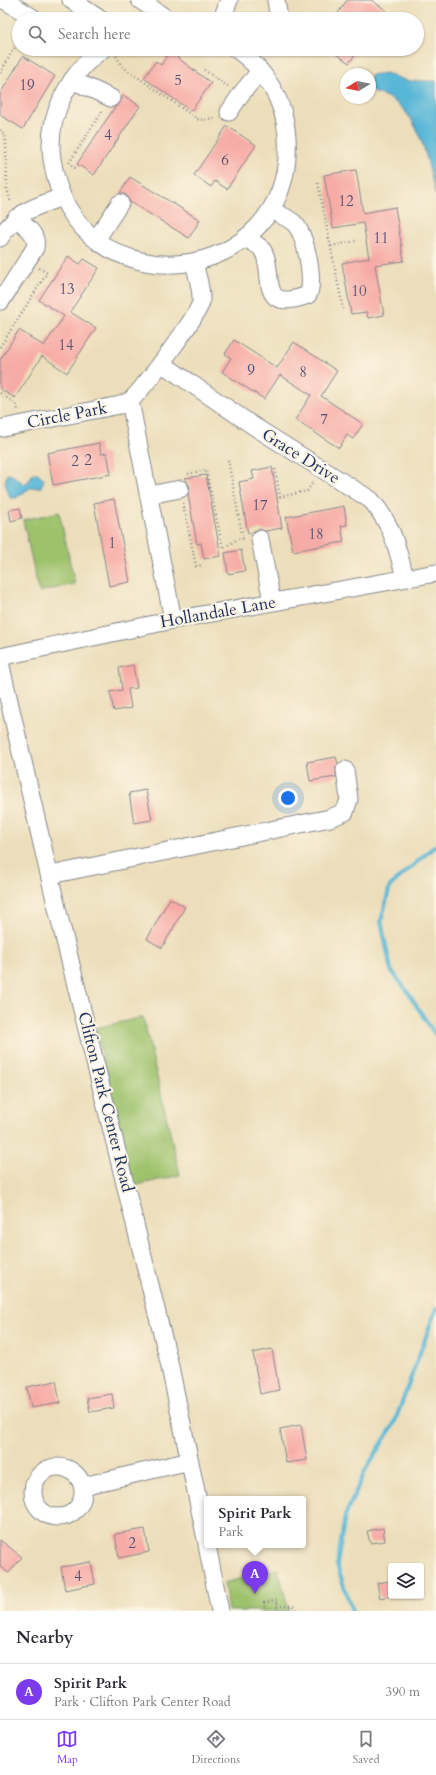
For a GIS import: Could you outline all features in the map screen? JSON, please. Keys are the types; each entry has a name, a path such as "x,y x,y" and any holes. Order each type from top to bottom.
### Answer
{"street":[{"path":"4,0 24,12"},
{"path":"71,0 89,12"},
{"path":"140,0 157,12"},
{"path":"225,12 231,0"},
{"path":"276,0 278,12"},
{"path":"95,56 72,80 62,97 55,116 52,137 52,157 62,196 71,213 96,240 113,251 146,262 173,265 194,263 212,258 230,249 245,238 259,225 270,210 284,178 288,150 286,128 281,108 272,88 260,71 244,56"},
{"path":"229,112 240,94 260,71"},
{"path":"72,80 111,98"},
{"path":"12,213 30,209 62,196"},
{"path":"96,240 120,203"},
{"path":"245,238 261,248 265,257 270,286 274,295 280,299 300,298 308,295 311,288 311,274 302,238 296,224 285,216 270,210"},
{"path":"0,238 9,224 12,213"},
{"path":"1,301 35,248 36,239 33,233 12,213"},
{"path":"172,620 130,401 162,362 198,310 200,289 194,263"},
{"name":"Grace Drive","path":"162,362 255,427 371,500 384,516 395,540 404,578"},
{"name":"Circle Park","path":"3,428 120,405 130,401"},
{"path":"149,495 184,481"},
{"path":"251,539 272,602"},
{"name":"Hollandale Lane","path":"0,657 172,620 436,572"},
{"name":"Clifton Park Center Road","path":"0,662 50,875 169,1362 204,1529"},
{"path":"50,875 330,818 345,812 348,806 345,770"},
{"path":"83,1486 190,1461"},
{"name":"Clifton Park Center Road","path":"208,1548 220,1611"}],"path":[{"path":"0,74 12,53"},
{"path":"105,56 199,120 226,117 229,112"},
{"path":"204,70 240,94"},
{"path":"75,168 69,164 111,98"},
{"path":"0,130 5,136 6,141 7,189 12,213"},
{"path":"318,183 344,309"},
{"path":"331,246 356,242"},
{"path":"0,347 47,273 28,260"},
{"path":"0,393 16,404 22,424"},
{"path":"202,565 196,566 184,481 206,470 223,548 251,539 228,460"},
{"path":"275,469 280,496 307,491 321,469"},
{"path":"264,1611 264,1602 277,1600 277,1611"},
{"path":"277,1606 293,1606 297,1611"}],"green space":[{"path":"59,512 75,584 39,592 23,520"},
{"path":"143,1017 180,1175 133,1186 96,1028"},
{"path":"278,1569 289,1611 228,1611 224,1583"}],"water":[{"path":"386,73 407,81 436,81 436,196 424,148 418,133 411,119 402,108 389,98 376,93 376,74"},
{"path":"33,473 38,473 44,479 41,487 30,488 16,498 10,498 5,483 7,474 12,475 24,484 28,482"}],"building":[{"path":"347,0 371,0 386,10 385,12 339,12"},
{"path":"23,56 55,76 23,129 0,115 0,94"},
{"path":"167,56 175,56 211,83 191,111 144,78 156,61 161,65"},
{"path":"339,56 354,56 349,63"},
{"path":"123,95 140,106 94,175 77,164 115,107 120,103"},
{"path":"227,126 256,145 227,189 215,181 211,187 194,175"},
{"path":"356,170 363,213 395,207 404,261 375,265 384,315 368,318 367,312 351,314 342,263 369,258 363,223 333,228 324,175"},
{"path":"130,177 200,220 189,238 130,202 126,195 120,193"},
{"path":"68,256 80,264 84,259 99,268 70,312 96,328 67,373 42,356 15,398 0,389 0,360 19,330 44,346 64,316 39,300"},
{"path":"234,340 277,368 294,342 337,371 321,396 363,424 353,439 347,435 339,448 295,420 311,395 280,375 264,399 222,372 231,358 225,354"},
{"path":"99,443 101,454 107,453 111,474 53,485 47,453"},
{"path":"272,467 282,528 265,531 259,529 248,534 239,482 254,479 252,471"},
{"path":"206,475 221,556 204,559 201,543 197,544 188,494 190,487 185,478"},
{"path":"114,499 130,582 109,586 94,503"},
{"path":"344,506 347,525 341,526 344,542 293,551 286,517"},
{"path":"20,508 22,518 11,521 9,510"},
{"path":"241,550 245,571 228,574 225,553"},
{"path":"133,665 137,688 128,689 131,708 114,711 110,692 122,690 119,668"},
{"path":"336,757 338,764 336,767 336,777 310,781 307,762"},
{"path":"146,790 152,820 134,823 129,793"},
{"path":"170,898 185,907 162,948 147,939"},
{"path":"272,1349 279,1390 260,1394 253,1353"},
{"path":"56,1381 60,1403 31,1408 27,1387"},
{"path":"112,1394 114,1408 90,1412 87,1398"},
{"path":"301,1425 307,1460 286,1463 280,1429"},
{"path":"383,1528 385,1541 370,1543 367,1531"},
{"path":"145,1529 149,1552 119,1558 115,1534"},
{"path":"0,1540 22,1557 9,1573 0,1567"},
{"path":"91,1562 95,1584 65,1590 61,1567"},
{"path":"388,1581 388,1597 380,1598 377,1583"}],"waterway":[{"path":"436,845 390,886 381,921 391,970 407,991 436,1036"},
{"path":"352,1611 337,1565 345,1516 366,1469 394,1424 436,1309"}],"place":[{"name":"Spirit Park","path":"255,1594"}]}
